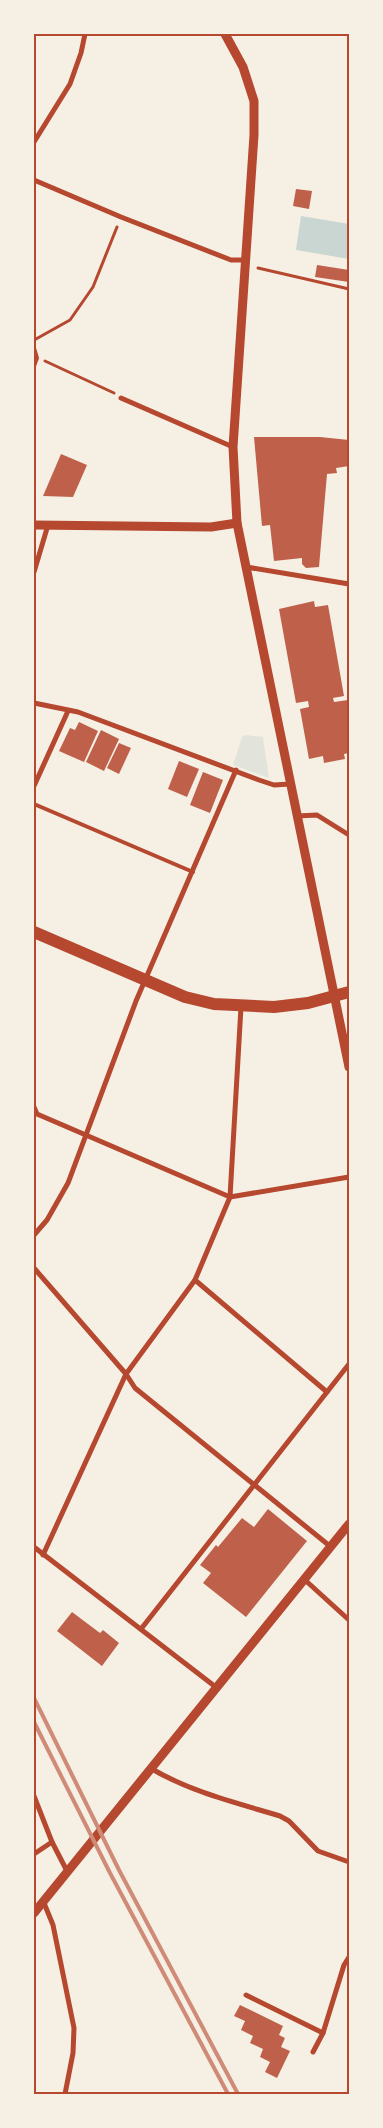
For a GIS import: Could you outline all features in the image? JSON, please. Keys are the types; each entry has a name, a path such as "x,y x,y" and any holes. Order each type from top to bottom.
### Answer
{"main road":[{"path":"34,932 186,997 214,1004 242,1007 274,1007 308,1003 349,992"}],"street":[{"path":"35,138 70,84 85,34"},
{"path":"225,34 243,67 254,101 254,135 233,447 237,523 349,1067"},
{"path":"34,180 121,217 245,264"},
{"path":"121,398 233,447"},
{"path":"34,525 212,527 237,523"},
{"path":"34,572 48,525"},
{"path":"246,567 349,584"},
{"path":"34,703 78,712 274,785 290,784"},
{"path":"34,786 68,710"},
{"path":"34,1235 47,1220 68,1182 145,980 236,770"},
{"path":"297,816 317,815 349,835"},
{"path":"43,1554 126,1374 195,1280 230,1197 242,1007"},
{"path":"34,1107 35,1115 230,1197 349,1176"},
{"path":"34,1268 126,1374 135,1388 331,1546"},
{"path":"195,1280 327,1392"},
{"path":"141,1629 349,1364"},
{"path":"34,1913 349,1524"},
{"path":"34,1547 217,1688"},
{"path":"305,1580 349,1620"},
{"path":"152,1769 170,1780 186,1786 280,1816 288,1821 318,1851 349,1862"},
{"path":"34,1796 52,1842 68,1873"},
{"path":"34,1854 52,1842"},
{"path":"44,1903 54,1926 74,2028 65,2094"},
{"path":"313,2052 323,2033 344,1965 349,1957"},
{"path":"246,1995 323,2033"}],"lane":[{"path":"34,348 37,358 34,366"},
{"path":"34,804 193,872"}],"path":[{"path":"34,340 70,320 93,287 121,217"},
{"path":"245,264 349,289"},
{"path":"37,358 119,395 121,398"}],"shaded area":[{"path":"301,216 349,224 349,259 296,250"},
{"path":"246,735 263,737 269,778 233,765 242,737"}],"building":[{"path":"296,189 312,191 309,209 293,206"},
{"path":"317,265 349,270 349,282 315,277"},
{"path":"254,437 320,437 349,440 349,466 336,468 337,473 327,474 319,567 306,568 302,564 302,558 274,561 270,525 262,526"},
{"path":"61,454 87,465 73,497 43,496"},
{"path":"314,601 315,607 328,605 344,696 333,698 334,702 348,700 349,706 349,753 344,754 345,759 324,763 323,756 309,759 300,709 309,707 308,701 296,703 279,609"},
{"path":"79,722 98,731 84,762 59,751 70,728 75,730"},
{"path":"101,730 119,739 104,771 86,762"},
{"path":"119,743 131,748 119,774 107,768"},
{"path":"179,761 199,769 187,797 168,789"},
{"path":"203,772 223,780 210,813 190,805"},
{"path":"268,1509 307,1541 246,1617 203,1583 211,1573 200,1565 242,1518 254,1527"},
{"path":"72,1612 100,1633 103,1630 119,1643 102,1666 57,1631"},
{"path":"240,2005 283,2026 279,2035 285,2038 281,2047 290,2051 277,2078 265,2072 270,2062 260,2057 263,2049 250,2043 253,2036 241,2030 245,2021 234,2016"}],"railway":[{"path":"34,1698 119,1870 238,2094"},
{"path":"34,1722 110,1873 228,2094"}]}
